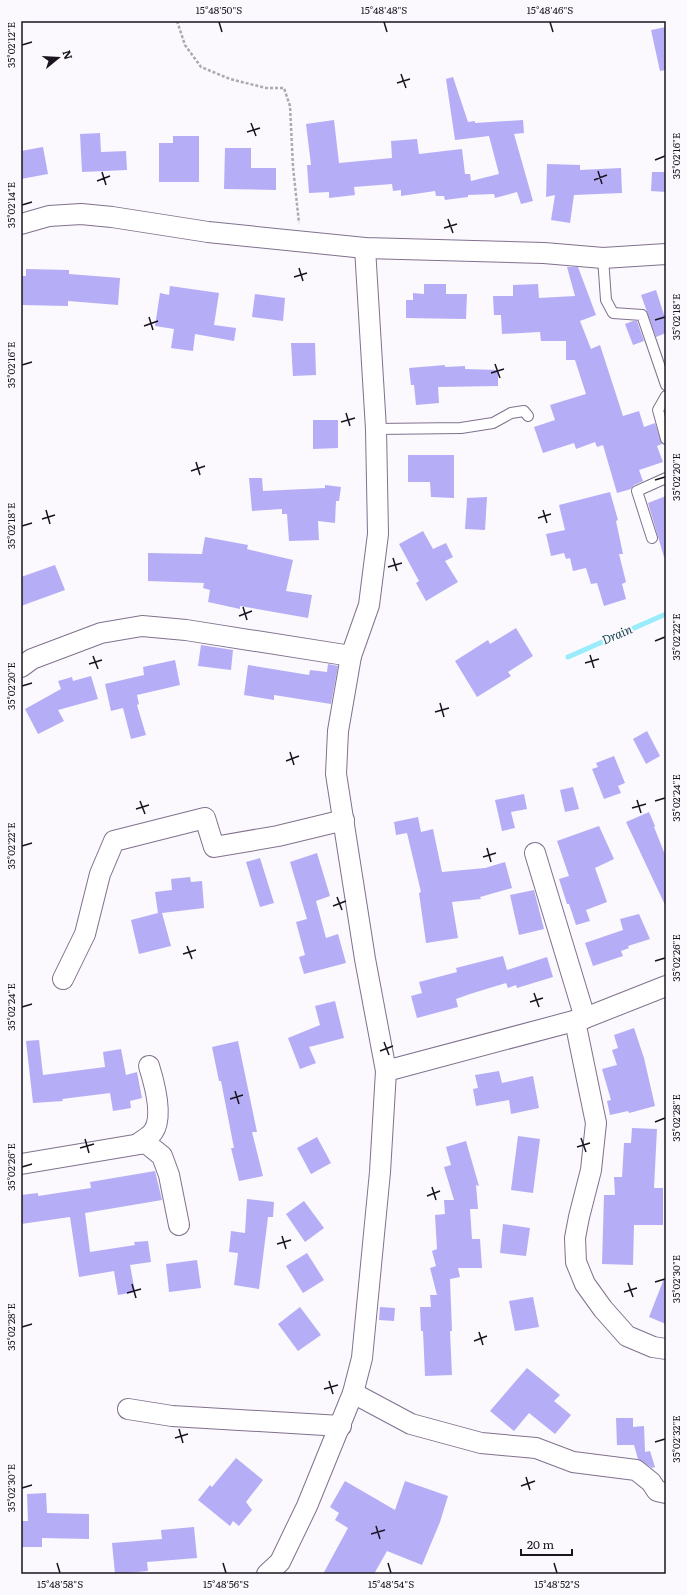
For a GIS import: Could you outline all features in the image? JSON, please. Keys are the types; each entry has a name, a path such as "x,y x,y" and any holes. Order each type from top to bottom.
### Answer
{"street":[{"path":"21,224 49,216 81,214 112,217 208,232 365,248 544,252 603,258 666,254"},
{"path":"267,1574 280,1562 307,1506 341,1426 353,1393 362,1358 380,1172 386,1071 336,774 338,732 351,656 369,605 378,534 376,429 365,248"},
{"path":"21,667 32,660 101,633 142,626 186,630 351,656"},
{"path":"63,979 86,934 100,874 114,841 205,818 214,847 278,836 344,820"},
{"path":"535,853 580,1020 596,1122 591,1170 575,1238 576,1262 585,1284 603,1309 628,1336 653,1347 666,1349"},
{"path":"386,1071 580,1020 666,986"},
{"path":"138,1144 153,1132 158,1121 156,1097 150,1066"},
{"path":"21,1164 146,1143 162,1156 169,1175 178,1225"},
{"path":"353,1393 411,1424 481,1443 536,1448 573,1462 636,1470 651,1482 658,1491 666,1492"},
{"path":"128,1409 172,1416 341,1426"}],"lane":[{"path":"603,258 606,300 614,313 642,315 666,385"},
{"path":"666,396 658,410 666,439"},
{"path":"376,429 461,428 493,423 511,413 524,411 528,416"},
{"path":"652,538 637,491 666,478"}],"path":[{"path":"177,21 185,44 200,67 230,79 266,88 284,88 290,106 293,167 301,241"}],"building":[{"path":"666,27 666,70 660,71 651,30"},
{"path":"453,77 468,122 475,121 475,123 523,120 524,133 514,134 533,201 521,204 517,192 495,198 494,194 468,195 468,197 445,200 444,196 436,196 435,191 401,196 401,190 393,191 392,184 354,187 355,195 329,198 329,192 309,193 307,165 311,165 306,124 334,120 339,163 392,158 391,141 417,139 419,154 462,149 465,174 470,174 471,181 499,174 489,136 455,140 446,79"},
{"path":"100,133 101,152 126,151 127,170 82,172 80,134"},
{"path":"173,136 199,136 199,182 159,182 159,143 173,143"},
{"path":"43,147 48,174 21,179 21,151"},
{"path":"225,148 251,148 251,168 276,168 276,190 224,189"},
{"path":"547,164 580,165 580,170 621,168 622,193 574,195 570,223 551,220 555,195 546,197"},
{"path":"652,172 666,172 666,192 651,191"},
{"path":"567,267 578,267 596,315 580,321 591,349 600,345 623,416 639,411 644,427 655,423 662,444 657,446 663,462 639,470 643,481 634,485 631,489 617,493 603,445 597,447 595,442 576,449 574,443 543,453 534,427 555,420 550,405 586,394 575,360 566,360 566,341 541,341 540,332 502,334 501,315 494,315 493,296 513,296 513,285 538,284 539,298 575,296"},
{"path":"26,269 69,270 69,274 120,278 118,305 68,301 68,306 21,305 21,276 26,276"},
{"path":"424,284 446,284 446,294 467,294 466,319 406,318 406,300 413,300 413,293 424,294"},
{"path":"170,286 219,293 214,325 236,328 234,341 195,334 193,351 171,348 174,329 155,326 160,293 169,295"},
{"path":"656,290 666,321 666,333 656,337 641,295"},
{"path":"255,294 285,298 283,321 252,317"},
{"path":"637,321 644,341 633,345 625,324"},
{"path":"291,343 315,343 316,375 293,376"},
{"path":"445,365 445,367 465,366 465,369 498,370 498,386 438,387 439,403 416,405 414,385 411,385 409,368"},
{"path":"313,420 338,420 338,448 313,449"},
{"path":"408,455 454,455 454,498 431,497 430,482 408,482"},
{"path":"249,478 262,478 263,491 325,488 325,485 341,487 339,501 336,501 335,523 318,521 319,540 289,541 287,514 282,514 282,509 252,511"},
{"path":"610,492 618,520 616,521 623,554 619,554 626,582 622,584 626,599 604,606 597,583 591,584 586,568 573,571 570,558 566,559 564,553 551,556 546,534 565,530 559,505"},
{"path":"666,496 666,557 664,557 648,503"},
{"path":"487,497 485,530 465,529 467,498"},
{"path":"423,531 433,549 446,543 453,557 445,561 458,582 426,601 416,583 419,581 399,544"},
{"path":"205,537 248,545 247,549 293,560 286,591 312,595 308,618 240,606 240,609 208,602 210,590 203,588 204,583 148,581 148,553 202,554"},
{"path":"55,565 65,590 21,606 21,577"},
{"path":"516,628 533,656 508,672 511,676 477,697 455,661 488,640 490,644"},
{"path":"201,645 233,650 231,670 198,666"},
{"path":"175,660 180,685 137,695 139,704 137,705 146,735 131,739 123,708 111,711 105,684 144,675 143,667"},
{"path":"328,664 338,666 331,704 274,695 274,700 244,695 248,665 309,675 310,670 327,672"},
{"path":"91,676 98,699 58,710 64,721 38,734 25,709 61,689 58,681 72,677 73,681"},
{"path":"647,731 660,756 646,764 633,739"},
{"path":"614,756 625,783 618,786 621,793 604,799 592,769 598,767 596,763"},
{"path":"573,787 579,809 565,812 560,790"},
{"path":"524,794 527,809 511,812 515,828 502,831 495,800"},
{"path":"649,812 666,857 666,907 626,822"},
{"path":"418,817 421,832 433,829 442,872 485,868 505,862 512,888 480,897 481,899 452,902 458,938 426,943 419,893 421,892 407,833 396,835 394,822"},
{"path":"599,826 614,859 595,868 607,902 586,910 590,921 576,925 559,879 569,876 557,841"},
{"path":"317,853 330,896 316,901 326,938 338,934 346,963 304,974 299,957 305,955 296,922 307,919 290,862"},
{"path":"260,858 274,903 260,907 246,862"},
{"path":"190,877 191,882 202,881 204,908 162,913 171,946 139,954 131,920 158,913 155,892 172,890 171,879"},
{"path":"534,890 544,929 519,935 510,895"},
{"path":"639,914 650,939 628,946 629,948 621,951 623,956 593,966 585,943 623,930 620,919"},
{"path":"503,956 507,970 547,957 553,977 517,988 516,985 508,988 506,983 456,999 458,1007 417,1018 411,996 422,993 419,982 457,972 456,968"},
{"path":"335,1001 344,1038 309,1047 316,1063 300,1069 288,1038 320,1025 315,1006"},
{"path":"634,1028 644,1058 655,1106 629,1113 628,1111 610,1115 607,1101 611,1100 602,1069 617,1065 612,1050 618,1048 614,1035"},
{"path":"39,1040 43,1075 105,1067 103,1052 121,1049 126,1075 137,1072 142,1098 130,1101 131,1108 113,1111 110,1093 62,1099 63,1101 33,1103 26,1041"},
{"path":"238,1041 257,1132 252,1132 263,1176 239,1181 231,1148 234,1148 221,1081 219,1081 212,1047"},
{"path":"499,1071 502,1083 533,1076 539,1108 511,1114 509,1100 476,1106 473,1089 478,1088 475,1075"},
{"path":"632,1128 657,1129 654,1188 663,1188 663,1225 634,1225 633,1265 602,1264 604,1195 615,1195 614,1177 622,1177 624,1143 631,1143"},
{"path":"518,1136 540,1139 533,1193 511,1190"},
{"path":"317,1137 331,1163 311,1174 297,1148"},
{"path":"466,1141 479,1186 476,1185 478,1209 470,1209 472,1239 480,1239 482,1268 458,1268 460,1277 450,1279 452,1375 425,1376 423,1331 421,1331 420,1307 431,1307 430,1295 437,1295 430,1268 436,1266 432,1251 437,1249 435,1215 445,1214 444,1200 454,1200 444,1167 451,1165 446,1147"},
{"path":"155,1171 162,1200 85,1213 90,1252 135,1245 134,1242 148,1241 151,1262 130,1265 135,1292 118,1295 114,1271 79,1277 70,1217 21,1224 21,1195 38,1193 38,1196 91,1188 90,1182"},
{"path":"247,1199 274,1202 273,1217 268,1217 259,1289 234,1285 238,1253 229,1252 231,1231 245,1233"},
{"path":"304,1201 324,1228 305,1242 286,1214"},
{"path":"503,1224 530,1228 526,1256 500,1253"},
{"path":"307,1253 324,1280 303,1293 286,1266"},
{"path":"197,1260 201,1288 169,1292 166,1264"},
{"path":"666,1276 666,1324 649,1317"},
{"path":"533,1297 539,1327 515,1331 509,1301"},
{"path":"300,1307 321,1335 298,1351 278,1324"},
{"path":"380,1307 395,1308 394,1321 379,1320"},
{"path":"527,1368 560,1395 554,1401 571,1415 555,1434 529,1413 514,1431 490,1411"},
{"path":"616,1418 633,1418 633,1427 644,1426 645,1452 650,1451 655,1467 652,1468 638,1459 634,1445 617,1445"},
{"path":"236,1458 263,1480 246,1502 252,1510 239,1526 233,1521 230,1526 198,1500 210,1485 212,1487"},
{"path":"345,1481 395,1510 405,1481 448,1496 440,1522 422,1565 387,1551 374,1574 323,1574 348,1528 335,1520 339,1513 330,1507"},
{"path":"46,1493 47,1513 89,1514 89,1539 42,1538 42,1547 21,1547 21,1521 28,1521 27,1494"},
{"path":"194,1527 197,1558 147,1562 148,1571 115,1574 112,1543 162,1539 161,1530"}],"waterway":[{"name":"Drain","path":"568,657 666,614"}]}
